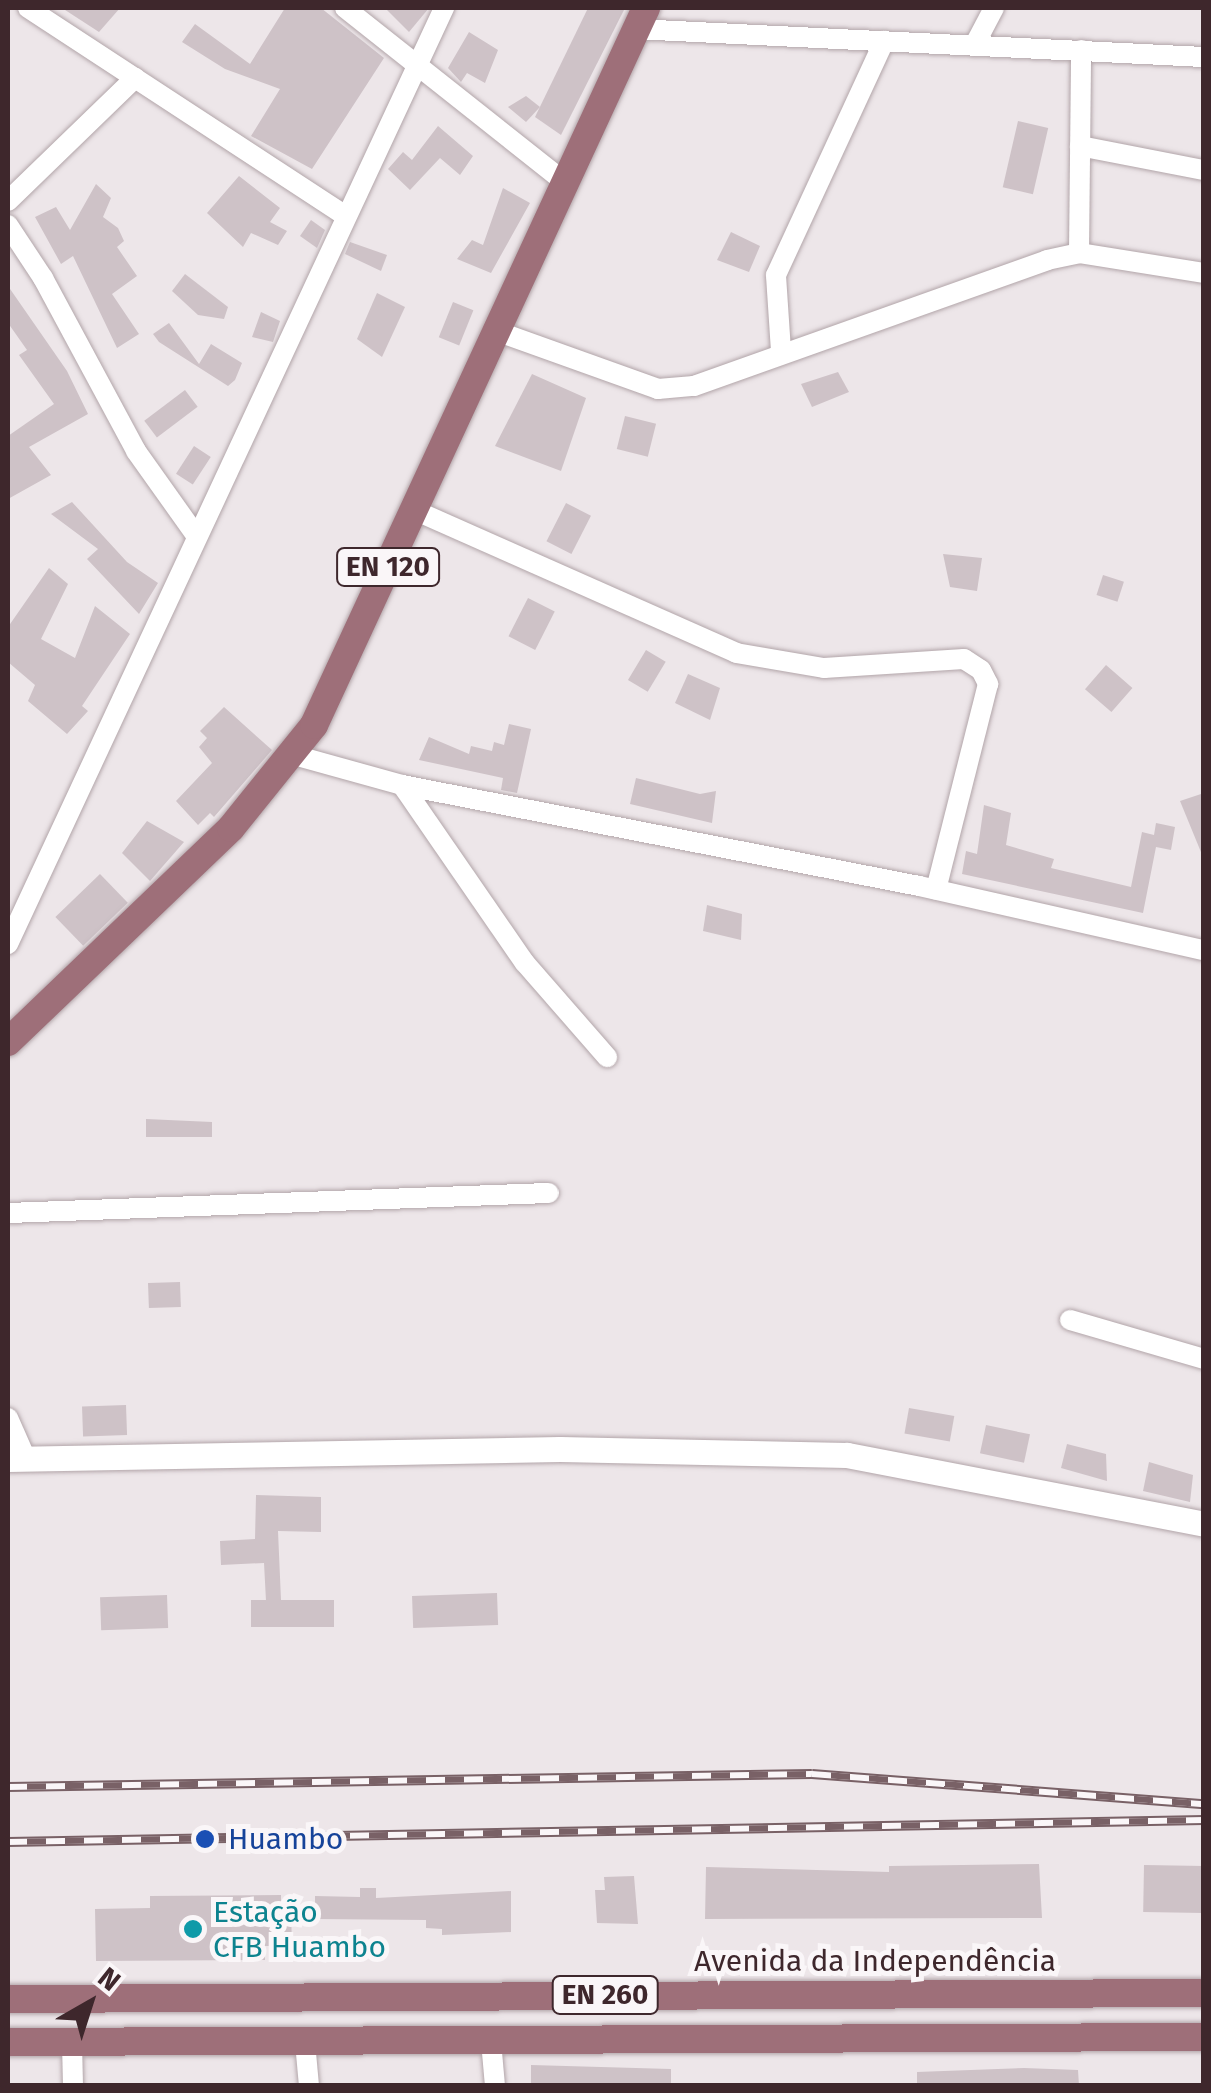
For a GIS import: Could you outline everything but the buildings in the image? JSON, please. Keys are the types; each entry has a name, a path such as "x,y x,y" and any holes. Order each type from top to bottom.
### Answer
{"main road":[{"name":"EN 120","path":"8,1042 231,828 294,755 333,690 641,18"},
{"path":"1121,1992 1124,2038"},
{"name":"Avenida da Independência","path":"8,1999 1204,1993"},
{"path":"700,1994 702,2041"},
{"path":"188,1997 190,2039"},
{"name":"EN 260","path":"8,2042 1204,2038"}],"street":[{"path":"28,8 346,216"},
{"path":"345,8 566,183"},
{"path":"8,944 156,632 195,534 444,8"},
{"path":"975,44 994,8"},
{"path":"641,18 884,41 1204,57"},
{"path":"781,351 776,276 884,41"},
{"path":"1079,253 1080,50"},
{"path":"8,201 135,78"},
{"path":"1080,146 1204,170"},
{"path":"8,226 44,278 136,451 195,534"},
{"path":"499,332 658,389 694,386 781,351 1079,253 1204,273"},
{"path":"414,510 736,653 824,668 964,659 981,670 988,684 936,890"},
{"path":"294,755 402,785 936,890 1204,950"},
{"path":"402,785 525,964 607,1058"},
{"path":"8,1213 549,1193"},
{"path":"1070,1320 1204,1359"},
{"path":"8,1418 17,1459 560,1448 846,1456 1204,1524"},
{"path":"491,2041 495,2086"},
{"path":"72,2042 73,2086"},
{"path":"305,2042 309,2086"}],"railway":[{"path":"8,1787 812,1774 1204,1804"},
{"path":"8,1842 1204,1820"}],"place":[{"name":"Huambo","path":"205,1839"},
{"name":"Estação CFB Huambo","path":"193,1929"}]}
